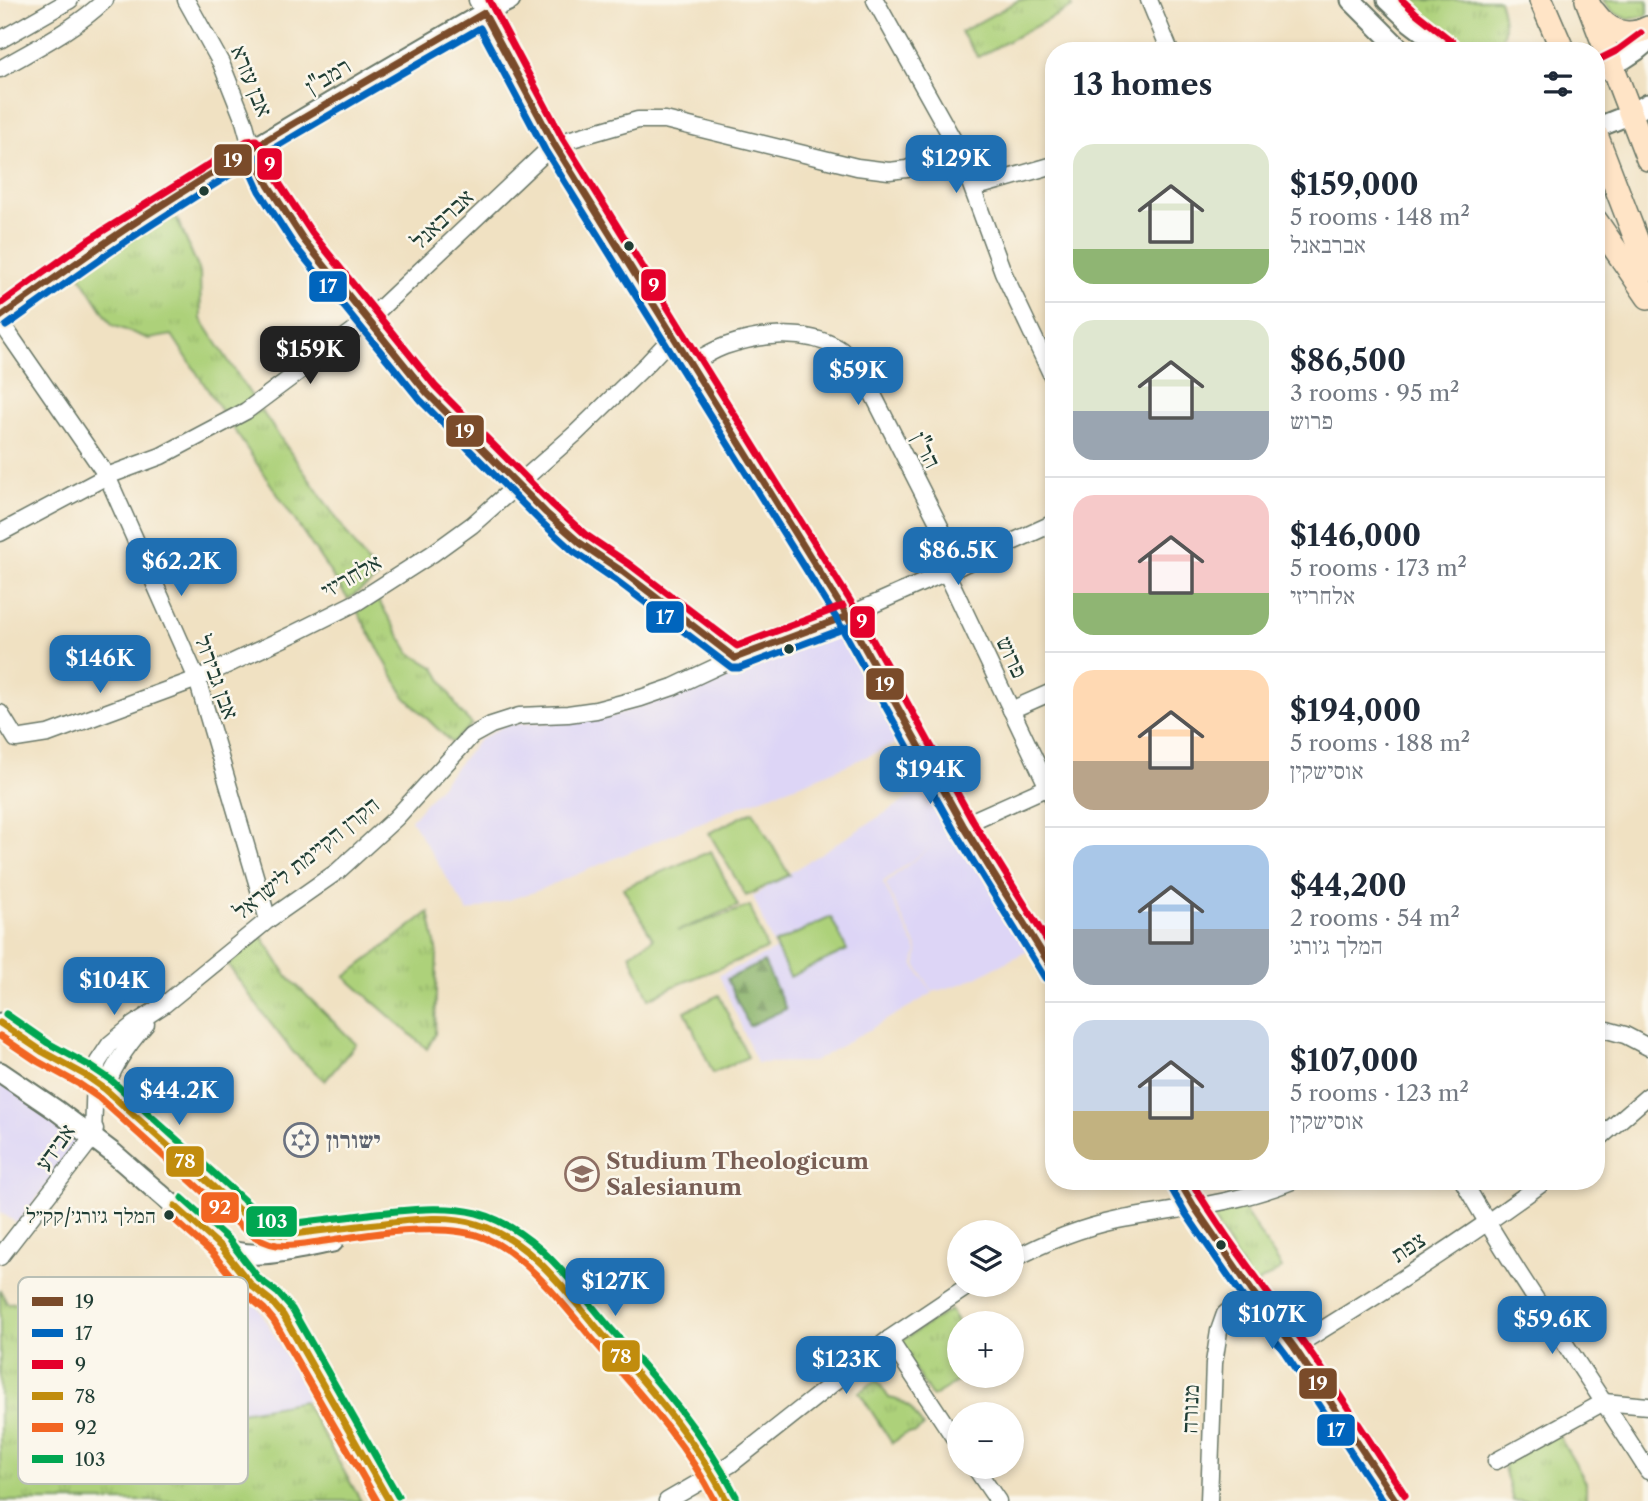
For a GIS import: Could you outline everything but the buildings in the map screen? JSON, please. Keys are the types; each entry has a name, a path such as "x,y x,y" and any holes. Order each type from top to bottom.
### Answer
{"main road":[{"path":"1540,0 1545,42"},
{"path":"1540,0 1559,42"},
{"path":"1588,3 1599,19 1619,32 1639,33 1648,28"},
{"path":"1588,3 1597,42"},
{"path":"1605,70 1640,109 1648,159"},
{"path":"1605,158 1648,270"},
{"path":"1605,234 1648,298"}],"street":[{"path":"0,40 70,0"},
{"path":"0,69 52,39 105,0"},
{"name":"אבן עזרא","path":"186,0 221,62 244,121 251,150 268,185 303,239 427,393 517,485 580,543 623,572 735,658"},
{"name":"רמב\"ן","path":"0,319 96,248 480,6 510,0"},
{"path":"875,0 957,147 1003,272 1045,344"},
{"path":"1149,0 1166,42"},
{"path":"1351,0 1393,42"},
{"path":"1387,0 1436,42"},
{"path":"480,6 554,144 847,616 963,825 1045,955"},
{"path":"1605,68 1637,51 1648,41"},
{"path":"1605,124 1640,109"},
{"name":"אברבאנל","path":"0,533 107,476 161,456 246,411 368,320 554,144 638,120 665,120 857,167 889,171 907,169 957,147"},
{"path":"973,188 1045,168"},
{"name":"אבן גבירול","path":"0,319 107,476 197,679 268,920"},
{"name":"אלחריזי","path":"0,713 16,739 48,734 197,679 357,602 472,525 576,433 674,335"},
{"name":"הר\"ן","path":"691,363 722,346 772,336 803,336 839,349 861,371 953,569"},
{"name":"הקרן הקיימת לישראל","path":"100,1085 124,1050 164,1004 268,920 338,871 387,826 471,736 491,725 519,716 596,710 673,687 735,658 847,616 1045,527"},
{"name":"פרוש","path":"953,569 1011,710 1045,781"},
{"path":"1011,710 1045,695"},
{"path":"963,825 1045,795"},
{"path":"0,1023 100,1085 247,1217 273,1235 407,1220 446,1219 481,1225 509,1238 558,1283 665,1405 695,1444 709,1477 715,1501"},
{"path":"1605,1029 1625,1035 1648,1047"},
{"path":"0,1072 134,1169 221,1247 239,1254 258,1255 359,1237 424,1230 459,1232 502,1248 518,1260 555,1298 727,1501"},
{"name":"אבידע","path":"0,1257 93,1137 100,1085"},
{"path":"1605,1133 1648,1096"},
{"path":"1184,1190 1252,1291 1294,1347 1396,1501"},
{"path":"1024,1254 1051,1240 1115,1221 1195,1208 1266,1190"},
{"path":"1468,1190 1523,1281 1648,1471"},
{"name":"צפת","path":"1294,1347 1487,1223 1533,1190"},
{"name":"מנורה","path":"1209,1501 1214,1363 1219,1331 1226,1314 1252,1291"},
{"path":"667,1501 742,1456 889,1339 952,1297"},
{"path":"889,1339 947,1427"},
{"path":"1496,1461 1604,1402 1648,1406"},
{"path":"983,1479 998,1501"}],"shaded area":[{"path":"840,631 903,741 534,892 468,912 411,820 479,740 507,724 566,722 611,716"},
{"path":"928,786 1030,950 964,983 933,992 916,965 918,950 885,883 933,845 883,882 917,951 914,965 933,993 813,1062 757,1063 719,975 775,950 753,896"},
{"path":"0,1076 86,1136 17,1223 0,1212"},
{"path":"248,1290 311,1399 248,1412"}],"green space":[{"path":"1019,0 1070,0 1072,7 978,57 961,32"},
{"path":"1398,0 1499,0 1504,26 1501,42 1447,42"},
{"path":"1603,0 1648,0 1648,14 1635,18 1622,17"},
{"path":"172,207 200,272 201,319 254,400 225,416 172,335 149,339 112,325 77,271"},
{"path":"261,410 378,578 348,599 231,425"},
{"path":"377,598 410,653 435,668 460,712 472,724 452,743 405,697 356,609"},
{"path":"753,811 789,875 746,896 709,833"},
{"path":"711,851 738,906 677,931 750,906 767,949 649,999 630,954 653,939 623,888"},
{"path":"429,912 437,953 435,1035 427,1049 345,977"},
{"path":"831,917 847,950 790,977 774,944"},
{"path":"261,935 287,976 356,1044 325,1081 293,1052 228,965"},
{"path":"764,962 786,1009 749,1026 727,979"},
{"path":"719,995 748,1057 713,1073 685,1011"},
{"path":"1239,1202 1282,1268 1253,1286 1207,1208"},
{"path":"0,1290 7,1303 18,1303 18,1484 248,1484 248,1411 304,1401 361,1501 0,1501"},
{"path":"947,1312 947,1388 932,1397 898,1343"},
{"path":"877,1380 889,1398 910,1408 923,1427 892,1443 859,1392"},
{"path":"1556,1431 1586,1482 1586,1501 1513,1501 1504,1467 1507,1457"}],"transit line":[{"name":"9","path":"489,0 563,139 856,610 972,820 1045,938"},
{"name":"9","path":"1402,0 1453,42"},
{"name":"19","path":"0,317 186,189 484,13 554,144 847,616 963,825 1045,957"},
{"name":"17","path":"6,326 114,249 191,199 480,28 545,150 838,621 954,830 1045,978"},
{"name":"9","path":"1605,56 1641,33"},
{"name":"9","path":"0,304 90,239 247,141 256,140 261,145 277,180 312,233 435,386 586,535 629,564 737,646 843,606"},
{"name":"19","path":"252,150 268,185 303,239 427,393 546,513 580,543 623,572 735,658"},
{"name":"17","path":"242,154 259,191 294,245 420,400 573,551 732,668 739,668 851,626"},
{"name":"19","path":"735,658 847,616"},
{"name":"103","path":"6,1014 48,1043 111,1080 258,1213 274,1223 440,1209 477,1213 518,1232 553,1261 663,1389 695,1429 736,1496"},
{"name":"78","path":"0,1023 105,1089 251,1221 270,1233 287,1235 402,1221 453,1219 477,1224 515,1243 548,1270 654,1394 686,1435 727,1501"},
{"name":"92","path":"0,1036 98,1097 244,1229 264,1241 277,1245 295,1245 411,1230 446,1230 475,1235 505,1248 544,1283 643,1398 689,1457 715,1501"},
{"name":"17","path":"1172,1190 1186,1214 1285,1353 1383,1501"},
{"name":"19","path":"1184,1190 1252,1291 1294,1347 1396,1501"},
{"name":"9","path":"1197,1190 1328,1378 1405,1495"},
{"name":"103","path":"182,1198 229,1240 259,1279 278,1293 292,1309 398,1496"},
{"name":"78","path":"175,1206 221,1247 245,1277"},
{"name":"92","path":"168,1214 213,1254 232,1277"},
{"name":"78","path":"248,1281 283,1315 389,1501"},
{"name":"92","path":"248,1296 274,1321 377,1501"}],"place":[{"name":"ישורון","path":"301,1140"},
{"name":"Studium Theologicum Salesianum","path":"582,1174"},
{"name":"המלך ג׳ורג׳/קק״ל","path":"169,1215"}]}
